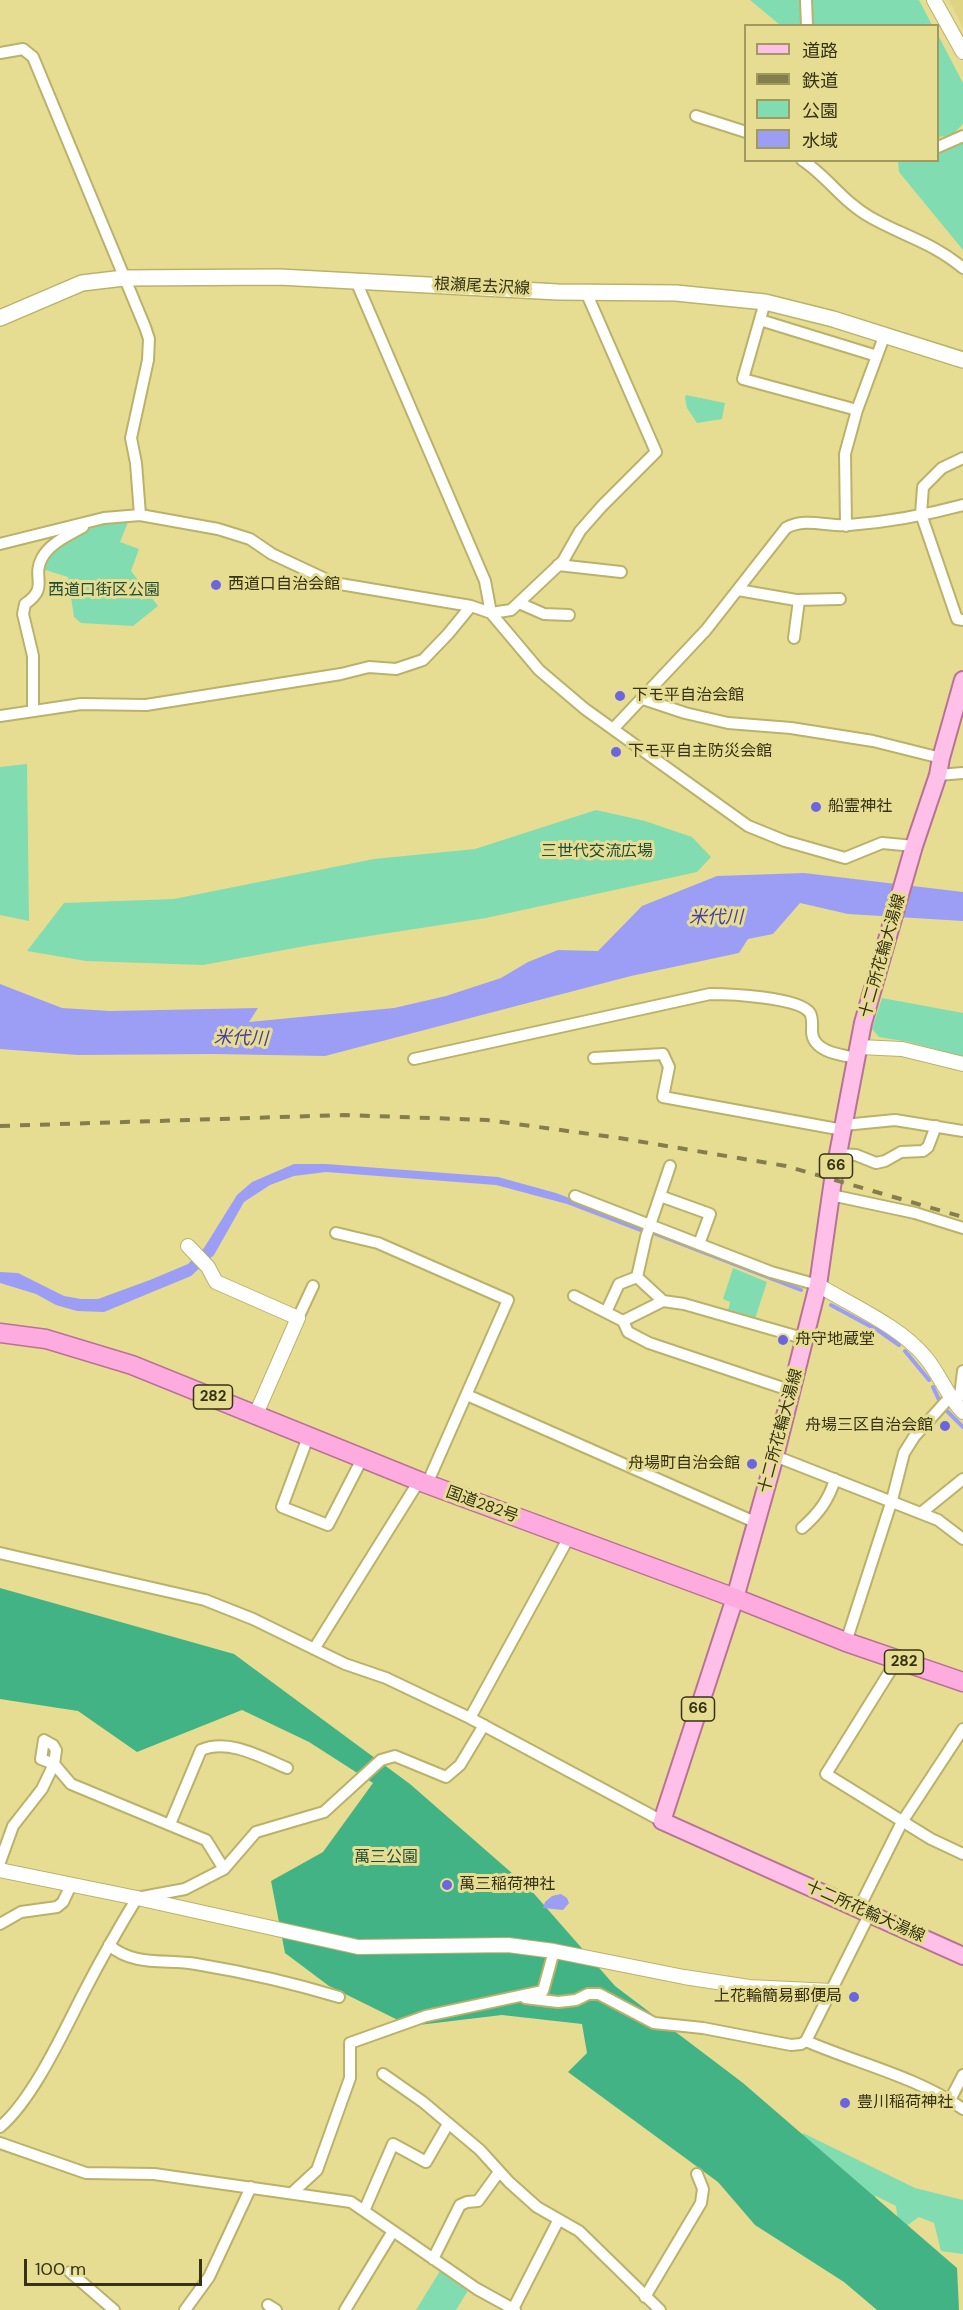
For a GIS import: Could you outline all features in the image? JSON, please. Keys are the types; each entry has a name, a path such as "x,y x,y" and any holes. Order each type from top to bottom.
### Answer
{"highway":[{"name":"国道282号","path":"0,1333 46,1339 132,1365 423,1483 735,1598 846,1642 963,1682"}],"main road":[{"name":"根瀬尾去沢線","path":"0,318 82,283 124,278 279,277 586,292 676,294 765,302 885,334 963,360"},
{"name":"十二所花輪大湯線","path":"961,1950 864,1911 662,1821 735,1598 806,1339 818,1285 838,1154 863,1023 914,846 938,775 963,680"}],"street":[{"path":"806,0 807,24"},
{"path":"934,0 963,52"},
{"path":"0,53 23,49 33,57 146,327 149,339 148,360 131,438 136,463 140,515"},
{"path":"696,116 744,131"},
{"path":"939,147 963,136"},
{"path":"804,162 841,196 869,217 943,252 963,268"},
{"path":"356,281 485,581 491,613 539,670 585,709 748,826 785,842 845,858 882,843 914,846"},
{"path":"0,544 94,521 140,515 218,528 250,539 288,563 334,583 471,606 491,613 511,610 563,561 580,531 656,452 586,292"},
{"path":"765,302 743,379 857,410"},
{"path":"760,320 877,356"},
{"path":"846,526 845,454 857,410 885,334"},
{"path":"963,458 942,468 923,487 921,514 957,619 963,620"},
{"path":"612,729 643,699 706,630 786,528 797,522 846,526 901,520 963,505"},
{"path":"33,711 33,656 23,614 25,604 36,597 39,587 40,560 48,550 94,521"},
{"path":"558,565 621,572"},
{"path":"738,590 799,600 840,599"},
{"path":"794,638 799,600"},
{"path":"519,603 544,614 569,615"},
{"path":"0,716 81,704 146,705 341,674 369,667 396,669 423,660 471,606"},
{"path":"643,699 685,713 728,723 791,728 873,741 941,758"},
{"path":"938,775 963,773"},
{"path":"414,1059 710,994 744,994 801,1006 810,1014 813,1024 812,1035 817,1045 832,1053 902,1049 963,1064"},
{"path":"594,1058 663,1054 669,1067 663,1097 843,1128 895,1120 963,1131"},
{"path":"838,1154 856,1155 876,1163 901,1152 923,1151 928,1147 936,1126"},
{"path":"637,1276 646,1237 670,1166"},
{"path":"831,1195 915,1213 963,1228"},
{"path":"575,1196 771,1272 818,1285 907,1338 958,1397 963,1412"},
{"path":"660,1196 710,1214 699,1244"},
{"path":"314,1649 423,1483 466,1395 508,1300 378,1243 336,1233"},
{"path":"191,1249 208,1267 216,1282 298,1318"},
{"path":"637,1276 663,1301"},
{"path":"606,1312 619,1284 637,1276"},
{"path":"256,1414 313,1286"},
{"path":"574,1296 623,1321 628,1332 649,1343 792,1391"},
{"path":"623,1321 663,1301 684,1304 806,1339"},
{"path":"846,1642 892,1500 904,1453 914,1437 958,1397 963,1371"},
{"path":"466,1395 757,1523"},
{"path":"309,1437 282,1507 328,1525 362,1459"},
{"path":"775,1456 892,1500 938,1520 963,1539"},
{"path":"802,1528 825,1504 835,1479"},
{"path":"921,1513 963,1479"},
{"path":"470,1718 569,1537"},
{"path":"0,1553 205,1600 253,1619 345,1664 386,1678 470,1718 662,1821"},
{"path":"897,1660 826,1774 931,1839 963,1854"},
{"path":"0,2127 11,2118 40,2073 137,1898 184,1889 224,1869 256,1832 324,1812 381,1760 395,1756 446,1777 460,1765 484,1725"},
{"path":"514,1996 558,2002 576,2000 588,1994 599,1994 654,2023 703,2028 791,2045 801,2044 806,2041 832,1990 902,1822 963,1729"},
{"path":"170,1824 201,1750 212,1745 251,1752 287,1768"},
{"path":"0,1863 13,1826 42,1789 54,1764 71,1784 206,1840 224,1869"},
{"path":"0,1870 358,1947 508,1945 554,1951 684,1977 749,1987 832,1990"},
{"path":"0,1924 21,1912 57,1907 63,1902 71,1885"},
{"path":"109,1945 117,1953 133,1958 152,1962 194,1964 339,1997"},
{"path":"292,2193 317,2170 350,2078 350,2043 426,2016 543,1991 554,1951"},
{"path":"806,2041 925,2086 963,2109"},
{"path":"383,2074 423,2102 480,2150 537,2207 579,2231 660,2310"},
{"path":"950,2100 963,2075"},
{"path":"364,2211 393,2144 426,2162 448,2124"},
{"path":"0,2143 87,2173 154,2174 351,2202 477,2289 514,2309 558,2221"},
{"path":"433,2259 460,2205 478,2201 500,2172"},
{"path":"645,2297 701,2203 703,2189 697,2174"},
{"path":"185,2310 209,2277 251,2187"},
{"path":"345,2310 393,2231"},
{"path":"70,2272 114,2310"}],"shaded area":[{"path":"949,0 963,0 963,28"}],"green space":[{"path":"750,0 919,0 931,24 779,24"},
{"path":"939,37 963,83 963,124 952,135 939,137"},
{"path":"963,143 963,250 899,172 898,162 939,162 939,152"},
{"path":"686,395 725,403 722,419 697,423 687,408"},
{"name":"西道口街区公園","path":"103,522 128,522 120,542 139,549 131,571 158,606 133,626 81,623 74,617 68,577 42,569 53,547"},
{"path":"27,764 29,921 0,915 0,767"},
{"name":"三世代交流広場","path":"596,810 645,821 692,837 711,857 697,872 486,918 311,945 203,965 86,961 27,951 64,903 174,899 374,859 475,849"},
{"path":"882,998 963,1013 963,1057 909,1042 879,1037 872,1029"},
{"path":"733,1268 767,1282 755,1319 728,1311 730,1302 723,1299"},
{"name":"萬三公園","path":"0,1588 234,1654 410,1784 529,1888 615,1986 743,2083 957,2268 959,2310 877,2310 844,2282 755,2225 718,2182 568,2072 587,2053 582,2024 502,2015 410,2026 329,1986 285,1953 271,1881 323,1852 373,1783 309,1742 242,1710 137,1752 78,1711 0,1699"},
{"path":"803,2133 915,2188 963,2200 963,2254 941,2251 934,2223 919,2217 899,2231 896,2206 876,2196 856,2211 770,2181"},
{"path":"440,2271 469,2289 456,2310 416,2310"}],"water":[{"name":"米代川","path":"804,873 963,892 963,921 848,914 800,903 773,934 748,939 739,953 631,976 325,1056 78,1055 0,1049 0,984 62,1008 110,1011 258,1008 249,1022 394,1008 446,996 501,978 528,962 558,950 598,951 642,906 717,876"},
{"path":"294,1164 326,1164 498,1177 556,1193 646,1227 643,1233 567,1204 496,1185 326,1172 294,1176 270,1185 244,1202 214,1255 191,1276 104,1312 77,1311 56,1305 36,1294 0,1283 0,1272 18,1273 64,1296 98,1299 150,1280 188,1264 204,1248 237,1195 252,1182"},
{"path":"561,1894 567,1898 569,1903 563,1910 543,1908 545,1902 552,1896"}],"waterway":[{"path":"648,1231 801,1290"},
{"path":"831,1305 879,1331 899,1345"},
{"path":"905,1351 929,1380"},
{"path":"933,1387 940,1402"},
{"path":"946,1410 963,1427"}],"railway":[{"path":"0,1126 344,1115 487,1120 619,1138 786,1166 963,1217"}],"place":[{"name":"西道口自治会館","path":"216,585"},
{"name":"下モ平自治会館","path":"620,696"},
{"name":"下モ平自主防災会館","path":"616,752"},
{"name":"船霊神社","path":"816,807"},
{"name":"舟守地蔵堂","path":"783,1340"},
{"name":"舟場三区自治会館","path":"945,1426"},
{"name":"舟場町自治会館","path":"752,1464"},
{"name":"萬三稲荷神社","path":"447,1885"},
{"name":"上花輪簡易郵便局","path":"854,1997"},
{"name":"豊川稲荷神社","path":"845,2103"}]}
